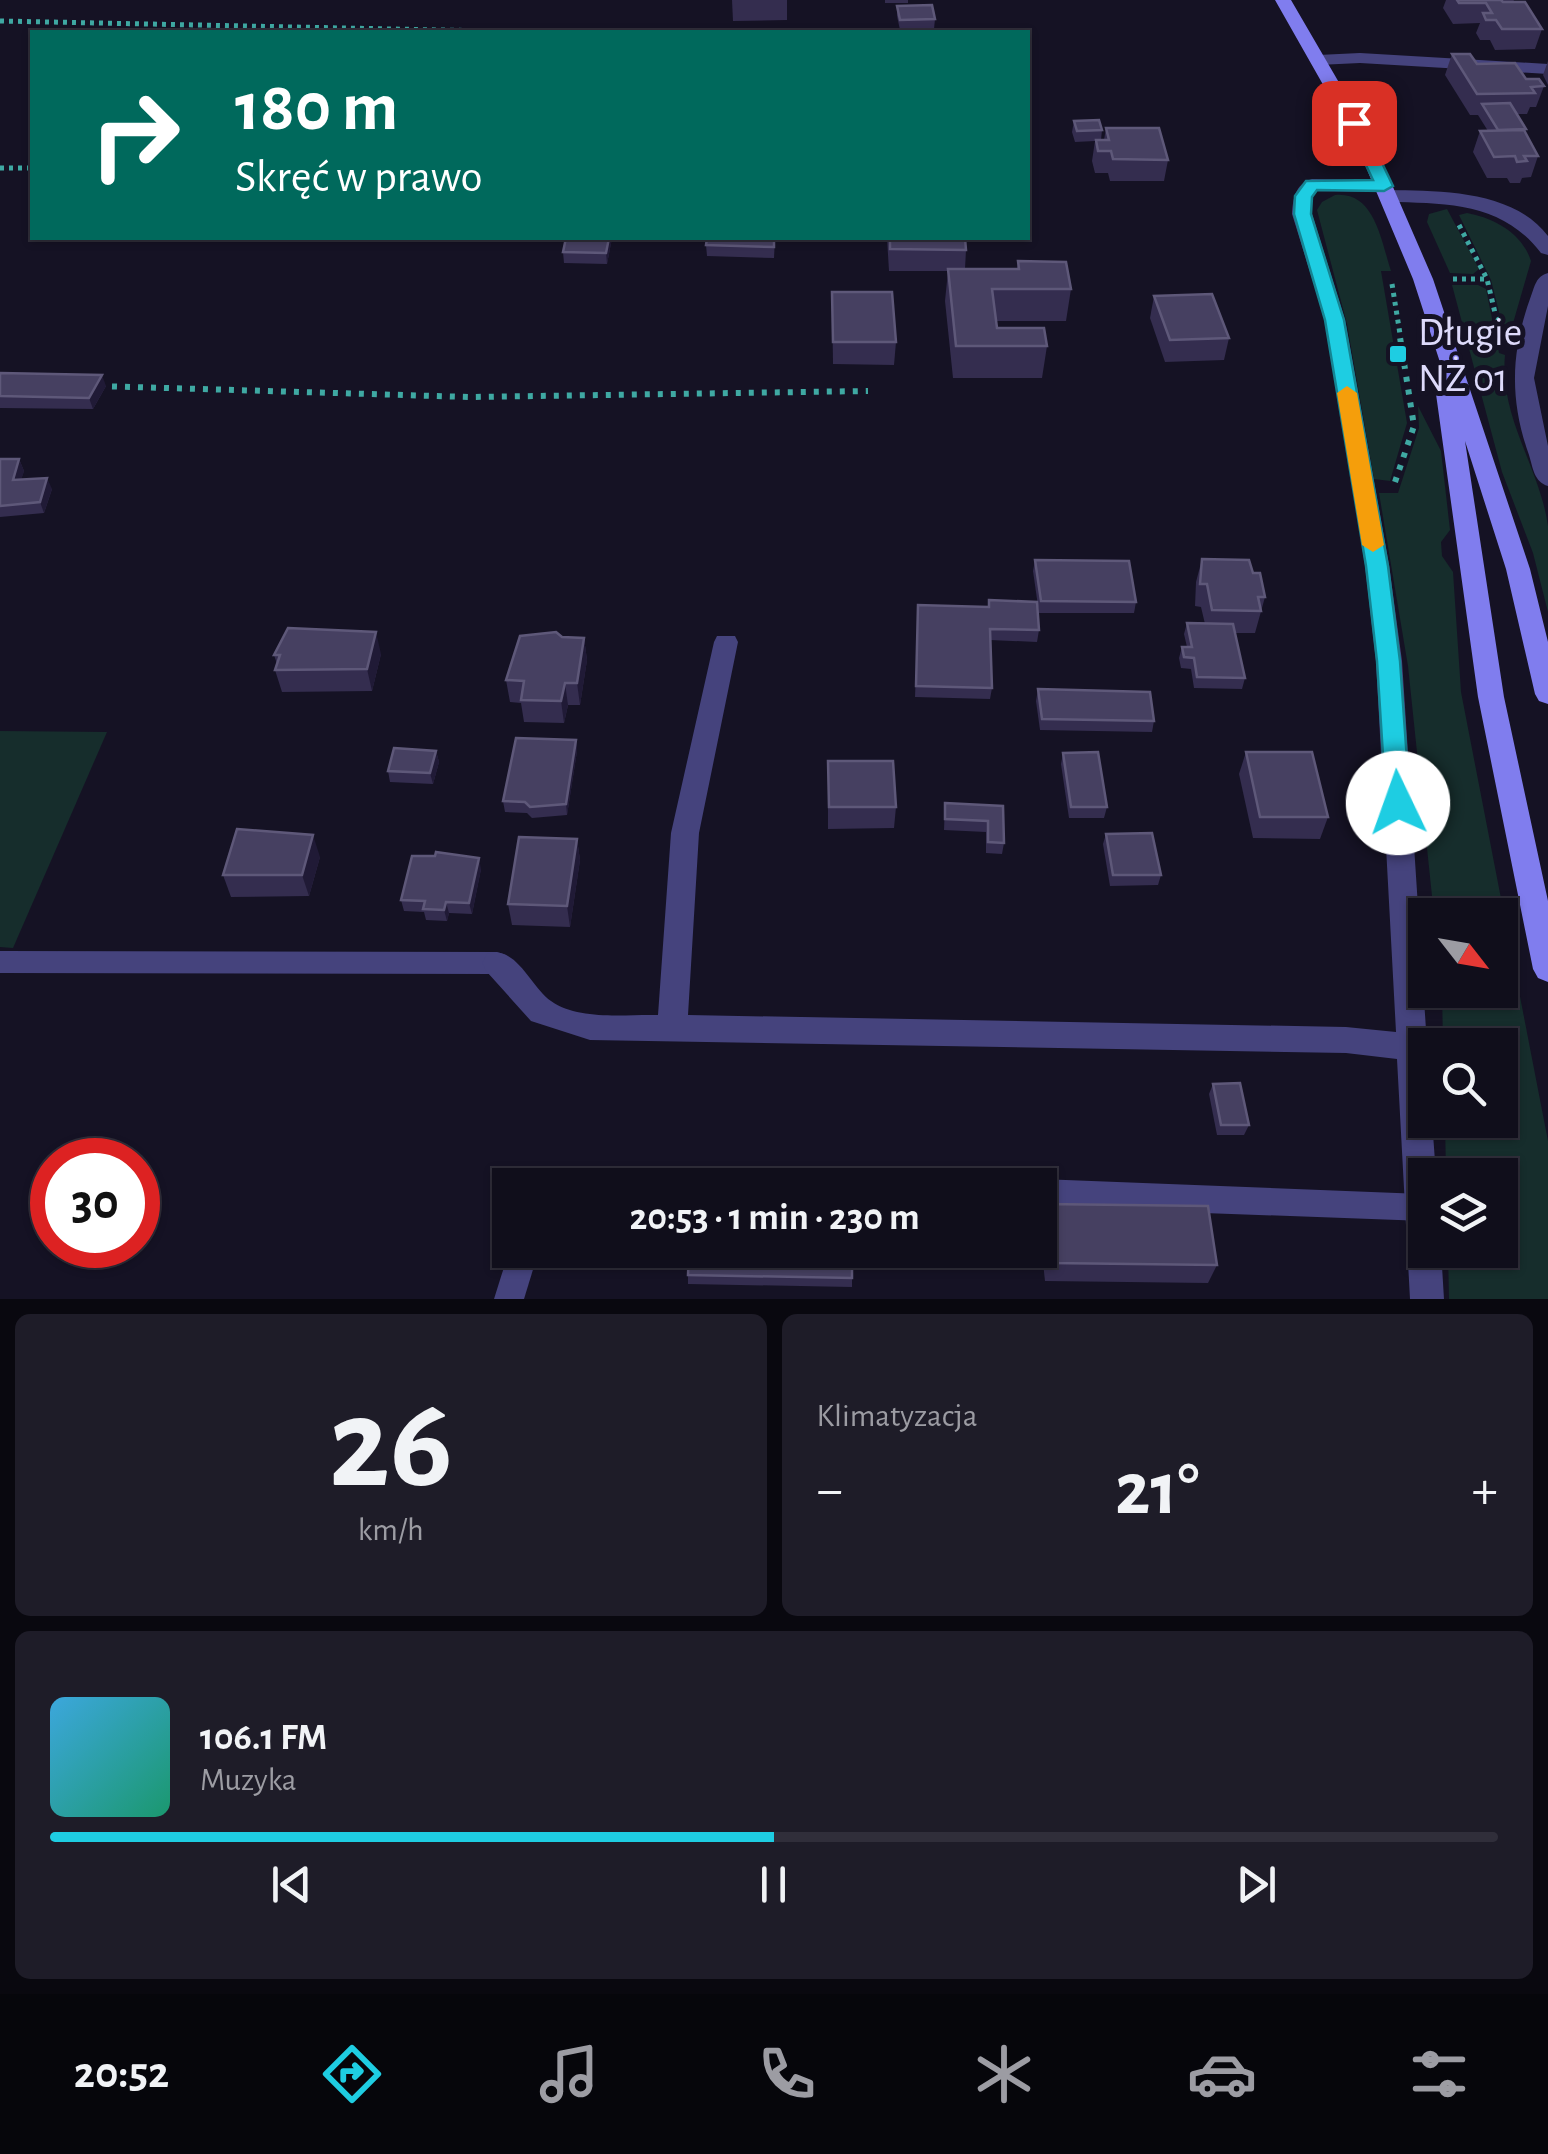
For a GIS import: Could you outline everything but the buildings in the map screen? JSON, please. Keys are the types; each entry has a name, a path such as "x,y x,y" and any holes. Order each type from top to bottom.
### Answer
{"main road":[{"path":"1283,0 1387,191 1423,278 1518,570 1548,694"},
{"path":"1438,330 1491,697 1548,969"}],"street":[{"path":"1318,60 1360,58 1548,69"},
{"path":"1411,1028 1388,661 1334,320 1308,237 1303,196 1312,185 1387,191 1485,206 1522,222 1548,249"},
{"path":"1547,474 1526,408 1521,371 1522,354 1548,279"},
{"path":"672,1029 685,833 726,642"},
{"path":"497,963 542,1012 590,1027 1326,1040 1408,1046"},
{"path":"1425,1268 1427,1299"}],"lane":[{"path":"0,962 497,963"},
{"path":"1057,1194 1408,1207"},
{"path":"509,1299 518,1268"}],"path":[{"path":"0,21 441,30"},
{"path":"0,168 30,168"},
{"path":"1455,216 1487,279 1504,350"},
{"path":"1362,484 1394,487 1414,426 1390,278"},
{"path":"1452,278 1487,279"},
{"path":"98,386 470,397 868,391"}],"green space":[{"path":"1335,195 1348,196 1368,209 1391,271 1381,271 1407,423 1390,481 1374,479 1347,324 1317,210"},
{"path":"1447,209 1479,269 1473,274 1450,273 1427,222 1429,214"},
{"path":"1467,213 1506,228 1521,242 1531,261 1507,344 1491,280 1459,215"},
{"path":"1452,285 1478,285 1486,289 1499,353 1505,355 1508,400 1544,505 1548,526 1548,612 1533,553 1502,472"},
{"path":"1418,406 1441,451 1450,530 1441,542 1442,556 1453,572 1461,692 1501,898 1432,898 1408,666 1379,493 1398,493 1419,428"},
{"path":"0,731 107,732 13,948 0,947"},
{"path":"1518,986 1548,1141 1548,1299 1449,1299 1448,1268 1518,1268 1518,1158 1446,1158 1445,1138 1518,1138 1518,1028 1443,1028 1442,1008 1518,1008"}],"slow traffic":[{"path":"1347,393 1373,545"}],"place":[{"name":"Długie NŻ 01","path":"1398,354"}],"route":[{"path":"1354,123 1384,186 1312,185 1303,196 1302,214 1334,320 1377,566 1398,803"}]}
